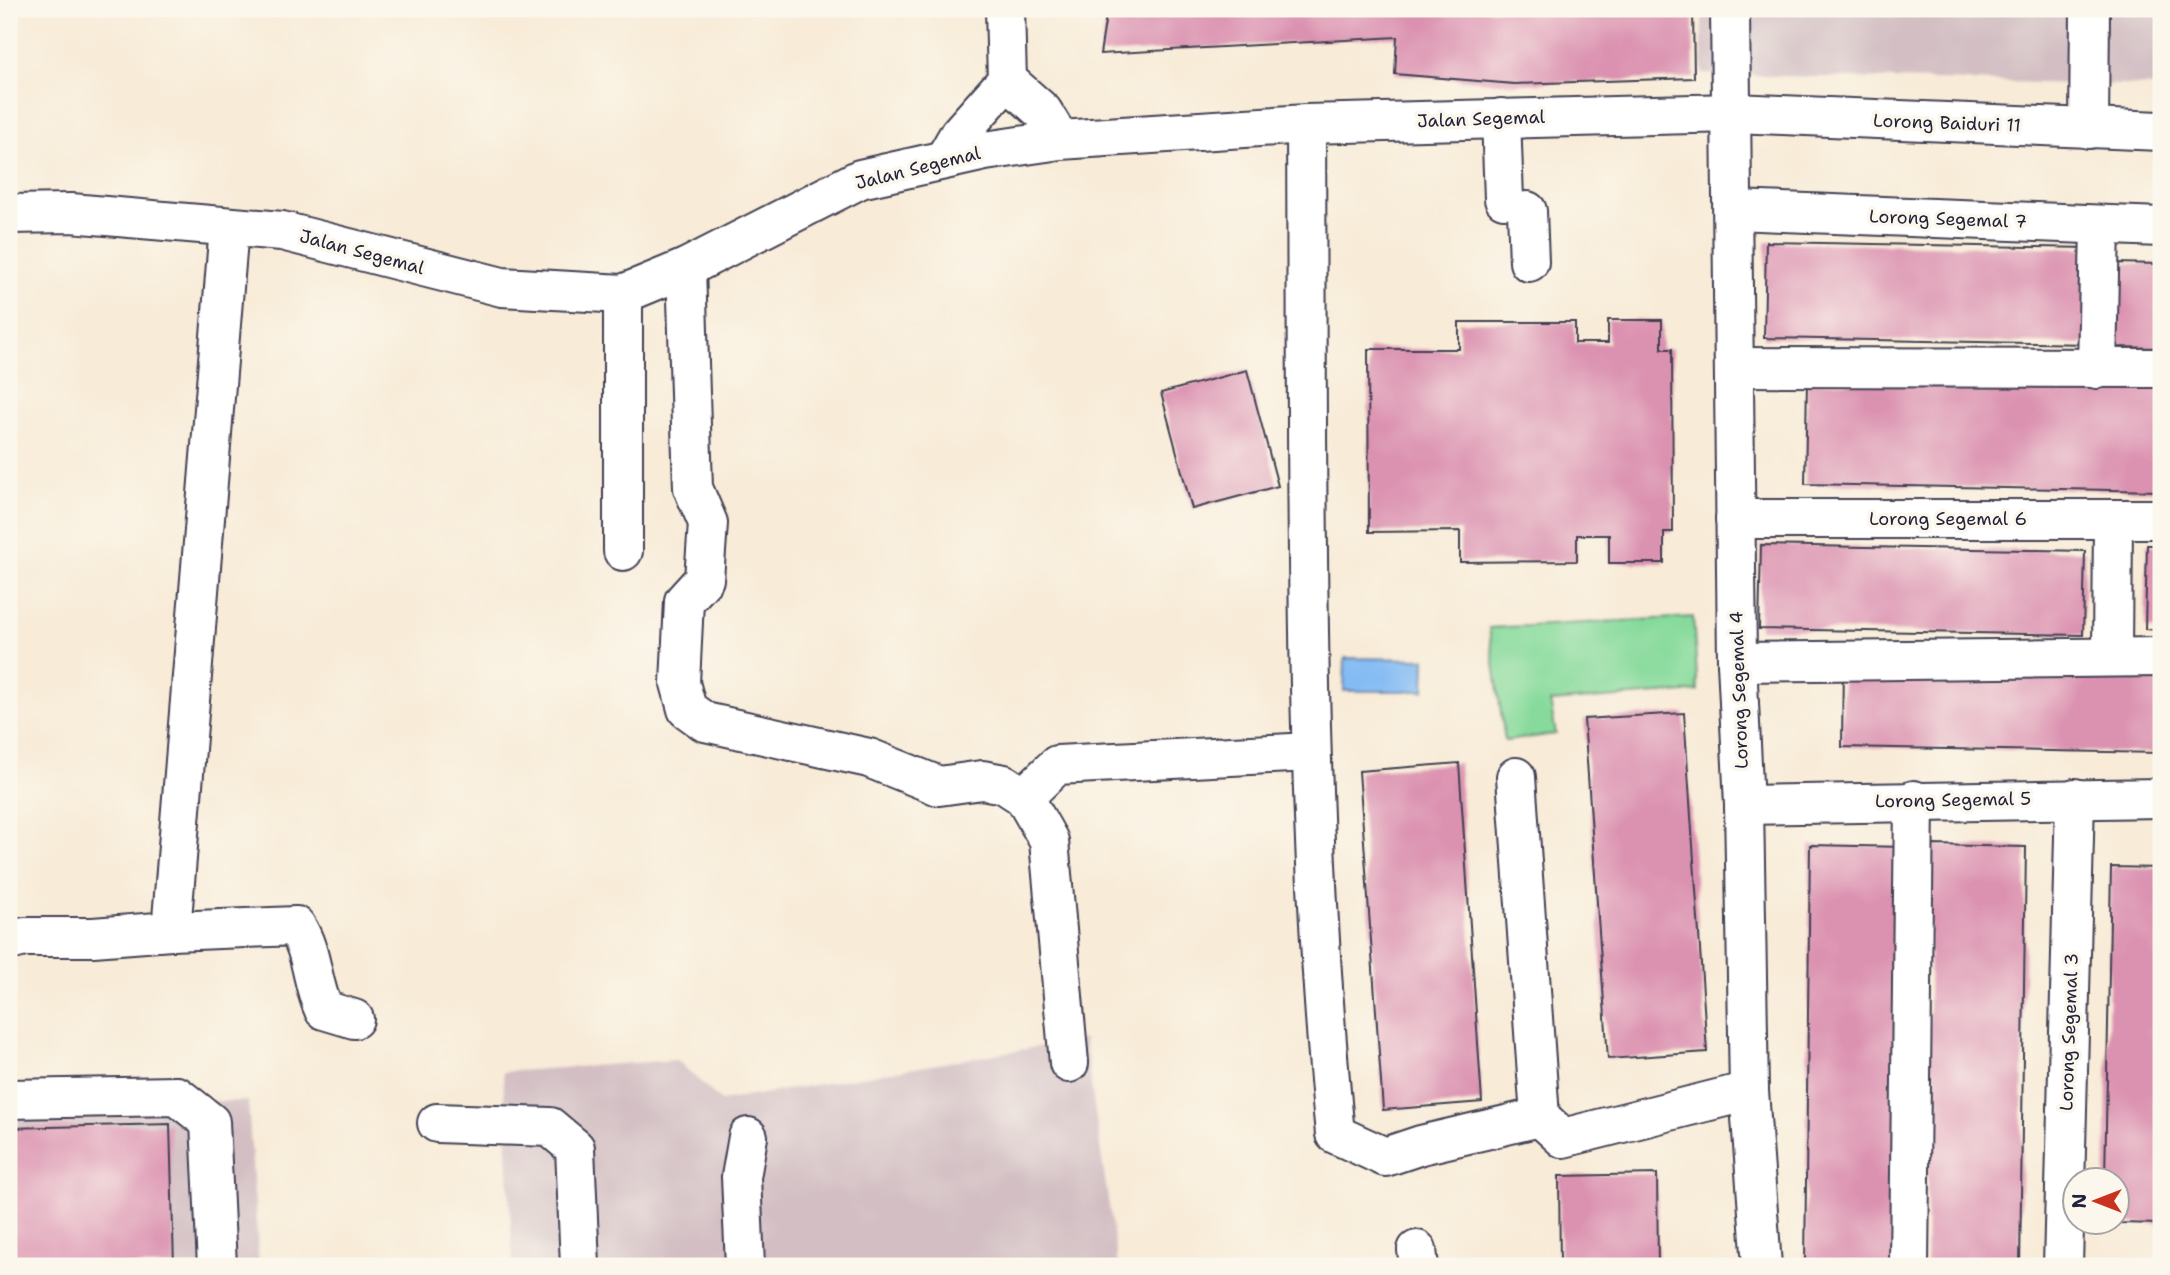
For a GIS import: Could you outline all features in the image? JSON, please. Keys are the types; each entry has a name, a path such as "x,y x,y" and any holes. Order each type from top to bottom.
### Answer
{"street":[{"path":"944,160 959,134 1007,80 1005,9"},
{"name":"Lorong Segemal 4","path":"1730,9 1735,210 1737,662 1744,805 1749,1091 1762,1266"},
{"path":"2090,9 2090,129"},
{"path":"1007,80 1043,112 1060,140"},
{"name":"Jalan Segemal","path":"9,214 71,213 282,231 502,287 623,294 686,268 860,179 944,160 1060,140 1306,124 1733,113"},
{"name":"Lorong Baiduri 11","path":"1733,113 2161,131"},
{"path":"1512,117 1517,262"},
{"path":"1306,124 1310,752 1324,1023 1335,1134 1385,1157 1421,1145 1540,1117"},
{"name":"Lorong Segemal 7","path":"1735,210 2161,227"},
{"path":"2097,369 2100,225"},
{"path":"171,931 229,227"},
{"path":"686,268 693,488 708,523 704,579 684,601 680,683 687,709 705,722 869,758 939,786 982,780 1004,784 1024,797 1049,841 1069,1063"},
{"path":"623,294 623,551"},
{"path":"1734,367 2161,369"},
{"name":"Lorong Segemal 6","path":"1735,519 2161,519"},
{"path":"2112,656 2113,519"},
{"path":"1737,662 2161,657"},
{"path":"1024,797 1057,765 1310,752"},
{"path":"1516,777 1540,1117 1563,1138 1749,1091"},
{"name":"Lorong Segemal 3","path":"2063,1266 2075,798"},
{"name":"Lorong Segemal 5","path":"1744,805 1914,800 2161,798"},
{"path":"1909,1266 1914,800"},
{"path":"9,941 25,937 93,937 296,926 307,943 313,987 324,1010 354,1019"},
{"path":"9,1099 177,1096 210,1122 217,1266"},
{"path":"437,1122 550,1127 575,1148 580,1266"},
{"path":"745,1266 741,1177 748,1136"}],"shaded area":[{"path":"1702,9 2161,9 2161,86 1702,74"},
{"path":"1084,1039 1118,1266 513,1266 503,1072 677,1060 721,1101"},
{"path":"248,1101 259,1266 9,1266 9,1102"}],"green space":[{"path":"1693,617 1698,691 1550,702 1556,734 1505,741 1489,628"}],"water":[{"path":"1345,658 1425,659 1424,691 1344,691"}],"building":[{"path":"1107,9 1693,9 1694,78 1514,84 1395,74 1397,37 1100,54"},
{"path":"1766,242 2089,248 2088,344 1764,338"},
{"path":"2113,263 2161,264 2161,348 2112,347"},
{"path":"1608,320 1662,320 1662,349 1672,349 1673,532 1664,532 1664,563 1609,563 1609,535 1577,535 1577,561 1460,562 1460,531 1369,532 1368,349 1459,349 1459,322 1575,322 1575,343 1608,343"},
{"path":"1247,370 1278,486 1192,509 1161,393"},
{"path":"1807,382 2161,388 2161,491 1805,484"},
{"path":"1761,545 2085,551 2083,635 1759,629"},
{"path":"2147,545 2161,545 2161,630 2145,629"},
{"path":"1843,663 2161,669 2161,753 1842,747"},
{"path":"1684,713 1707,1052 1608,1059 1584,719"},
{"path":"1459,763 1482,1102 1383,1110 1359,771"},
{"path":"1810,845 1905,847 1899,1266 1805,1266"},
{"path":"1931,845 2026,847 2020,1266 1926,1266"},
{"path":"2111,867 2161,868 2161,1224 2132,1223 2132,1166 2105,1166"},
{"path":"170,1124 174,1266 11,1266 9,1128"},
{"path":"1657,1174 1658,1266 1560,1266 1559,1176"}]}
